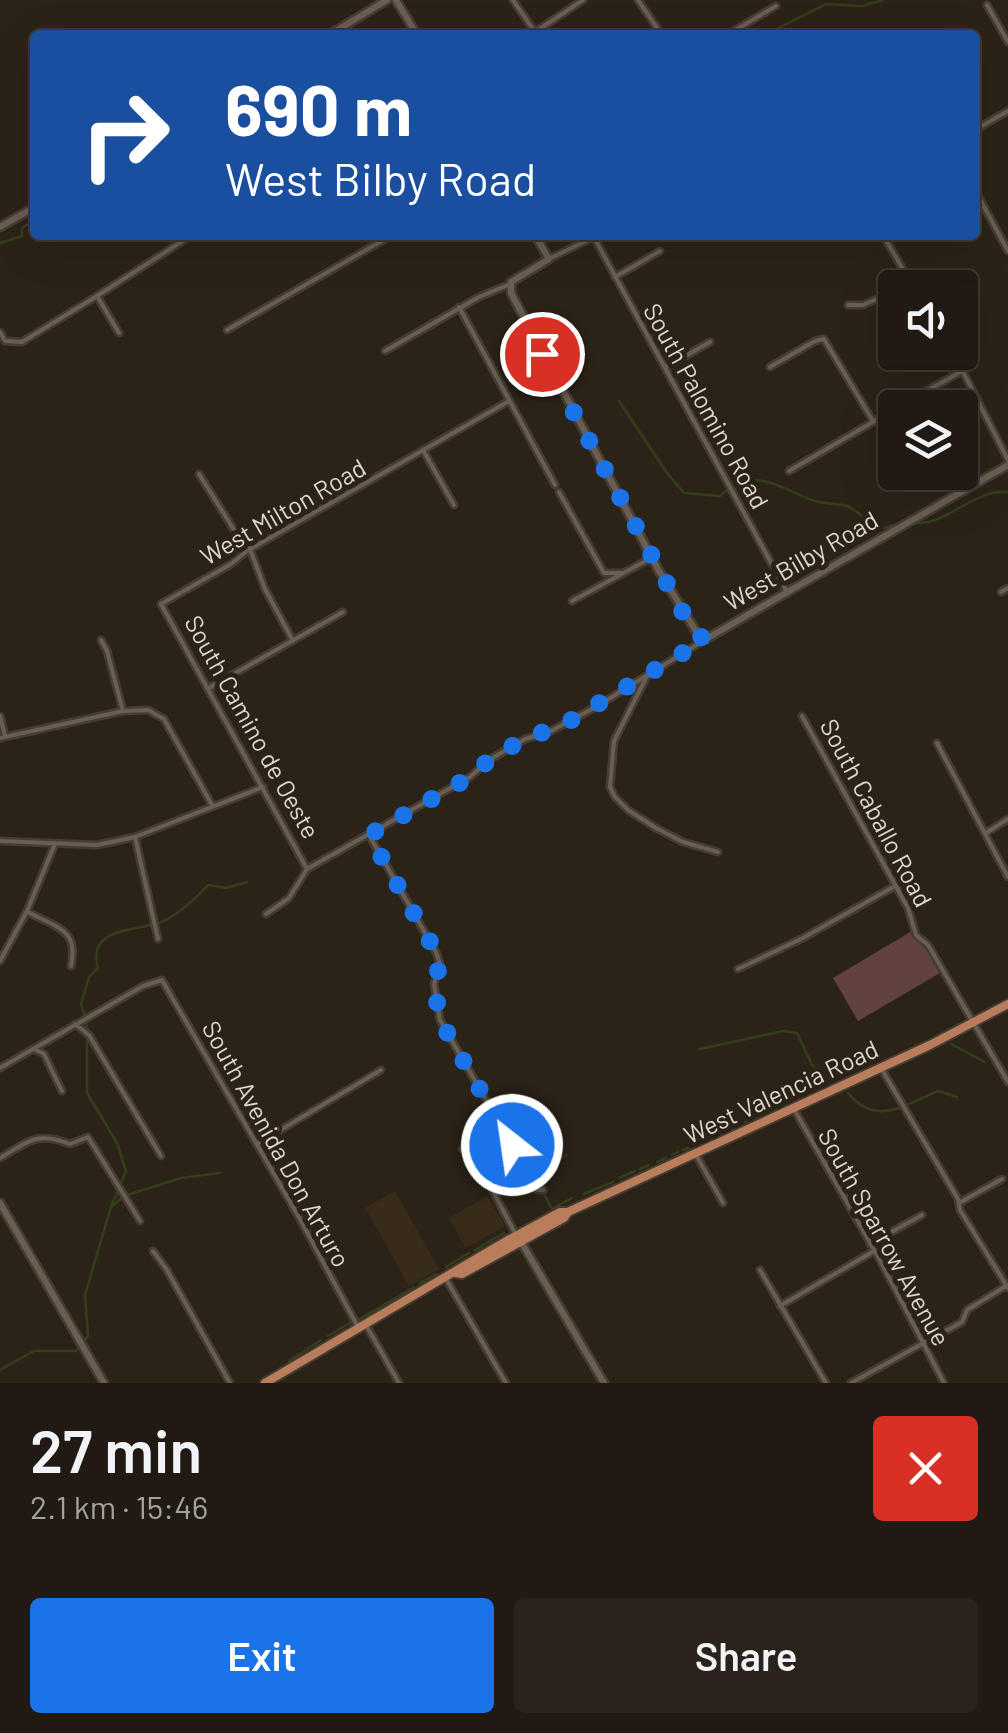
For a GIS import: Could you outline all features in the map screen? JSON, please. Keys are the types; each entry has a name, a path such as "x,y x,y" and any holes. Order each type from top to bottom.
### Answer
{"main road":[{"name":"West Valencia Road","path":"265,1383 450,1276 462,1274 518,1238 564,1218 568,1212 881,1068 1008,1004"}],"street":[{"path":"338,30 387,0"},
{"path":"396,0 414,30"},
{"path":"513,0 533,30"},
{"path":"542,30 583,0"},
{"path":"638,0 659,30"},
{"path":"988,5 1008,42"},
{"path":"735,30 776,6"},
{"path":"980,127 1008,111"},
{"path":"980,199 1008,251"},
{"path":"0,228 30,210"},
{"path":"0,332 5,341 22,342 184,240"},
{"path":"227,330 383,240"},
{"path":"385,351 510,284 548,259 538,240"},
{"name":"South Palomino Road","path":"548,259 581,240"},
{"name":"South Palomino Road","path":"595,240 787,592"},
{"path":"886,240 903,270"},
{"path":"616,276 660,251"},
{"path":"510,284 524,320 653,557 693,629 706,639"},
{"path":"98,296 119,333"},
{"path":"848,305 878,299"},
{"path":"459,308 555,485"},
{"path":"770,367 815,341 824,340 872,421"},
{"path":"666,368 710,342"},
{"path":"928,390 962,371 1008,462"},
{"name":"West Milton Road","path":"161,604 509,401"},
{"path":"789,471 878,418"},
{"path":"423,450 454,505"},
{"name":"West Bilby Road","path":"266,914 289,898 306,869 470,777 484,762 524,739 563,725 1008,462"},
{"path":"199,474 236,534 250,549 265,589 293,641"},
{"path":"559,492 604,572 622,573"},
{"path":"572,601 653,557"},
{"path":"1001,592 1008,588"},
{"name":"South Camino de Oeste","path":"161,604 306,869"},
{"path":"209,688 343,612"},
{"path":"100,640 107,651 123,711"},
{"path":"648,674 614,741 610,787 614,797 628,810 656,828 683,842 718,852"},
{"path":"0,716 3,737 123,711 148,710 164,719 212,805"},
{"name":"South Caballo Road","path":"802,716 908,908 916,935 928,945 1008,1082"},
{"path":"936,744 1008,877"},
{"path":"841,785 849,781"},
{"path":"0,841 97,844 135,837 263,786"},
{"path":"986,833 1008,818"},
{"path":"369,835 436,952 440,964 434,984 440,1020 532,1185 543,1190"},
{"path":"135,837 158,939"},
{"path":"0,961 2,951 27,912 54,844"},
{"path":"738,969 895,886"},
{"path":"27,912 70,935 75,946 71,966"},
{"name":"South Avenida Don Arturo","path":"76,1024 159,980 168,986 362,1327 399,1383"},
{"path":"0,1068 76,1024 89,1035 161,1156"},
{"path":"34,1048 44,1054 62,1092"},
{"path":"851,1383 962,1322 967,1310 1008,1286 960,1210 881,1068"},
{"path":"257,1144 381,1070"},
{"name":"South Sparrow Avenue","path":"794,1109 944,1383"},
{"path":"497,1120 471,1140 475,1161 604,1383"},
{"path":"0,1158 37,1137 70,1144 88,1137 140,1221"},
{"path":"462,1149 473,1150"},
{"path":"695,1153 723,1203"},
{"path":"959,1203 1002,1179"},
{"path":"0,1204 104,1383"},
{"path":"870,1244 922,1215"},
{"path":"153,1251 230,1383"},
{"path":"780,1306 874,1251"},
{"path":"760,1270 826,1383"},
{"path":"450,1276 506,1383"}],"shaded area":[{"path":"912,931 926,946 940,973 858,1021 833,978"},
{"path":"395,1191 439,1269 409,1286 365,1208"},
{"path":"487,1196 505,1226 466,1248 449,1218"}],"waterway":[{"path":"775,30 826,4 862,6 883,0"},
{"path":"0,243 22,236 22,228 30,222"},
{"path":"619,401 684,493 720,496 732,486 756,480 815,501 847,506 880,529 905,522"},
{"path":"913,523 938,519 983,496 1008,492"},
{"path":"111,1207 126,1171 117,1143 87,1093 87,1021 81,1004 89,977 98,968 96,954 100,944 119,932 166,920 208,885 226,888 247,882"},
{"path":"700,1049 783,1031 797,1033 812,1065 832,1080"},
{"path":"951,1044 985,1062"},
{"path":"793,1099 817,1087"},
{"path":"848,1093 859,1103 881,1111 903,1107 938,1091 957,1097"},
{"path":"745,1122 778,1106"},
{"path":"720,1133 733,1127"},
{"path":"702,1141 709,1138"},
{"path":"683,1150 688,1148"},
{"path":"672,1155 678,1152"},
{"path":"541,1187 534,1174 567,1155"},
{"path":"657,1162 666,1158"},
{"path":"640,1169 649,1165"},
{"path":"619,1178 635,1171"},
{"path":"84,1341 88,1336 85,1295 111,1207 124,1196 181,1178 220,1173"},
{"path":"584,1194 613,1182"},
{"path":"543,1192 552,1209 572,1198"},
{"path":"475,1250 504,1233"},
{"path":"446,1267 469,1253"},
{"path":"420,1283 436,1274"},
{"path":"358,1320 414,1287"},
{"path":"328,1336 350,1323"},
{"path":"289,1361 321,1340"},
{"path":"0,1370 34,1351 76,1351 80,1346"}],"route":[{"path":"512,1145 440,1020 435,1002 434,984 440,964 436,952 369,835 478,772 484,762 524,739 549,732 594,708 706,639 688,622 542,354"}]}
